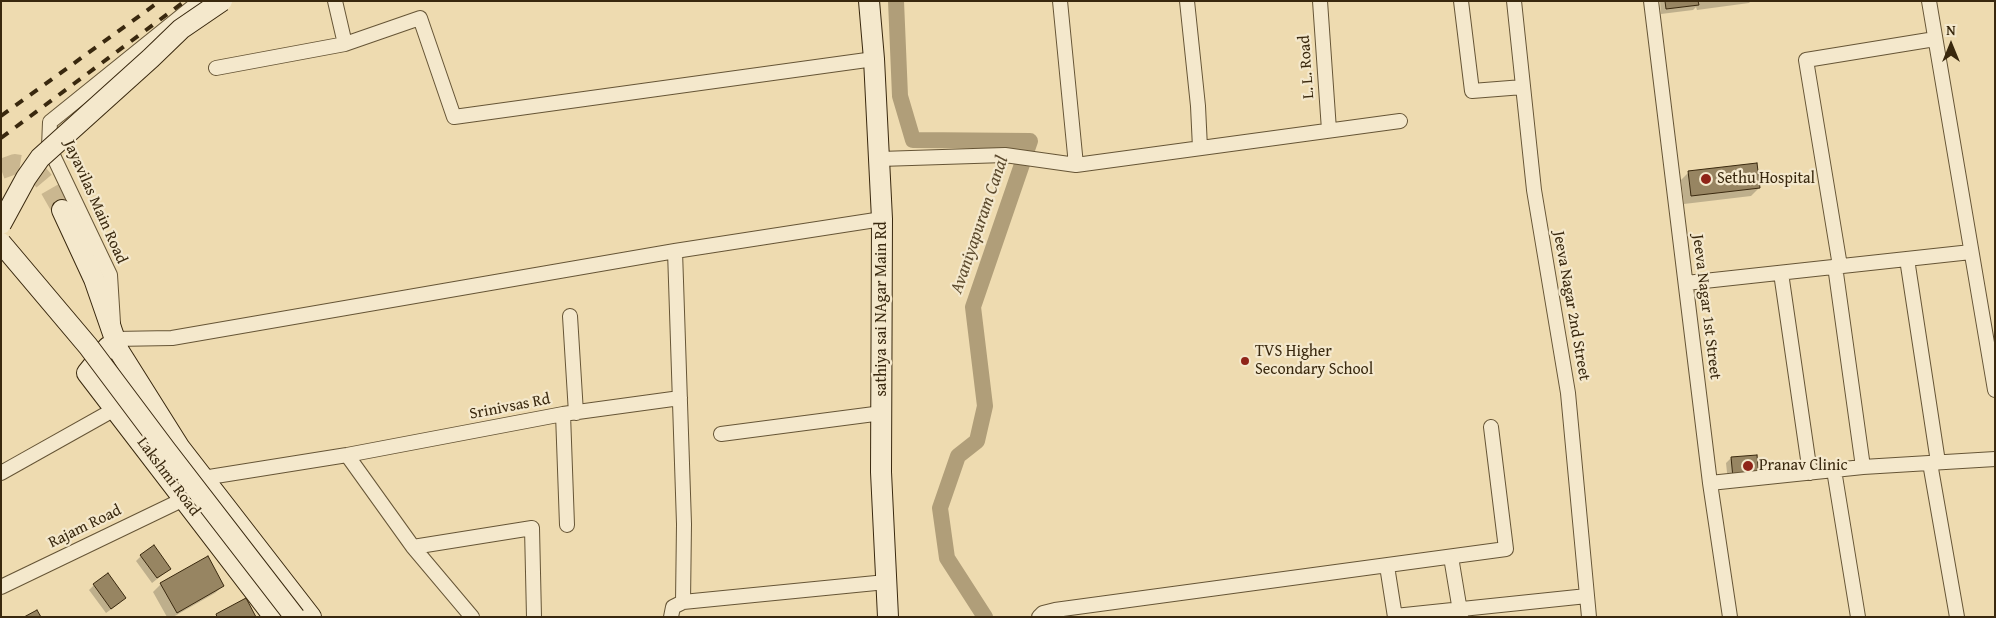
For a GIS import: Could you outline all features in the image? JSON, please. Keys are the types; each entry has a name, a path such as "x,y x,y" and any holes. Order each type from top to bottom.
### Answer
{"street":[{"name":"Jayavilas Main Road","path":"114,339 110,275 49,146 50,122 200,1"},
{"path":"1,224 26,178 40,158 181,29 222,1"},
{"path":"335,1 346,44"},
{"name":"sathiya sai NAgar Main Rd","path":"869,1 880,159 882,219 881,472 888,617"},
{"path":"1060,1 1076,165"},
{"path":"1187,1 1198,106 1200,148"},
{"name":"L. L. Road","path":"1320,1 1329,130"},
{"path":"1461,1 1472,91 1523,87"},
{"name":"Jeeva Nagar 2nd Street","path":"1514,1 1534,190 1568,393 1589,617"},
{"name":"Jeeva Nagar 1st Street","path":"1651,1 1710,484 1730,617"},
{"path":"1929,1 1995,390"},
{"path":"216,68 346,44 420,18 454,117 874,59"},
{"path":"1862,467 1838,266 1806,60 1935,40"},
{"path":"880,159 1006,155 1076,165 1400,121"},
{"name":"Lakshmi Road","path":"62,210 94,279 119,351 180,448 310,617"},
{"path":"114,339 172,338 675,251 882,219"},
{"path":"1,243 88,346 295,617"},
{"path":"675,251 684,524 683,602"},
{"path":"1686,283 1971,252"},
{"path":"1907,259 1957,617"},
{"path":"1781,273 1810,473"},
{"path":"568,525 570,316"},
{"name":"Lakshmi Road","path":"114,339 87,373 274,617"},
{"name":"Srinivsas Rd","path":"202,478 347,455 570,413 680,398"},
{"path":"1,473 115,409"},
{"path":"721,434 882,413"},
{"path":"1039,617 1044,613 1055,610 1506,549 1491,427"},
{"path":"347,455 413,547 472,617"},
{"path":"1710,484 1862,467 1995,459"},
{"path":"1834,470 1858,617"},
{"name":"Rajam Road","path":"1,587 184,499"},
{"path":"413,547 532,528 534,617"},
{"path":"1451,557 1461,613"},
{"path":"1387,566 1395,617 1461,613 1587,596"},
{"path":"670,617 673,607 683,602 886,582"}],"building":[{"path":"1665,1 1698,1 1699,5 1666,9"},
{"path":"1757,163 1760,188 1691,196 1688,171"},
{"path":"1757,455 1759,475 1733,478 1731,457"},
{"path":"154,545 171,569 157,578 140,555"},
{"path":"208,556 224,586 177,613 160,583"},
{"path":"108,573 126,598 111,609 93,584"},
{"path":"246,598 256,617 217,617 216,614"},
{"path":"37,610 41,617 24,617"}],"waterway":[{"name":"Avaniyapuram Canal","path":"896,1 900,96 913,140 1030,141 973,307 985,406 977,441 958,456 940,508 947,558 985,617"}],"tunnel":[{"path":"1,169 15,164 27,166 38,174 49,187 62,210"}],"railway":[{"path":"1,116 160,1"},
{"path":"1,138 185,1"}],"place":[{"name":"Sethu Hospital","path":"1706,179"},
{"name":"TVS Higher Secondary School","path":"1245,361"},
{"name":"Pranav Clinic","path":"1748,466"}]}
